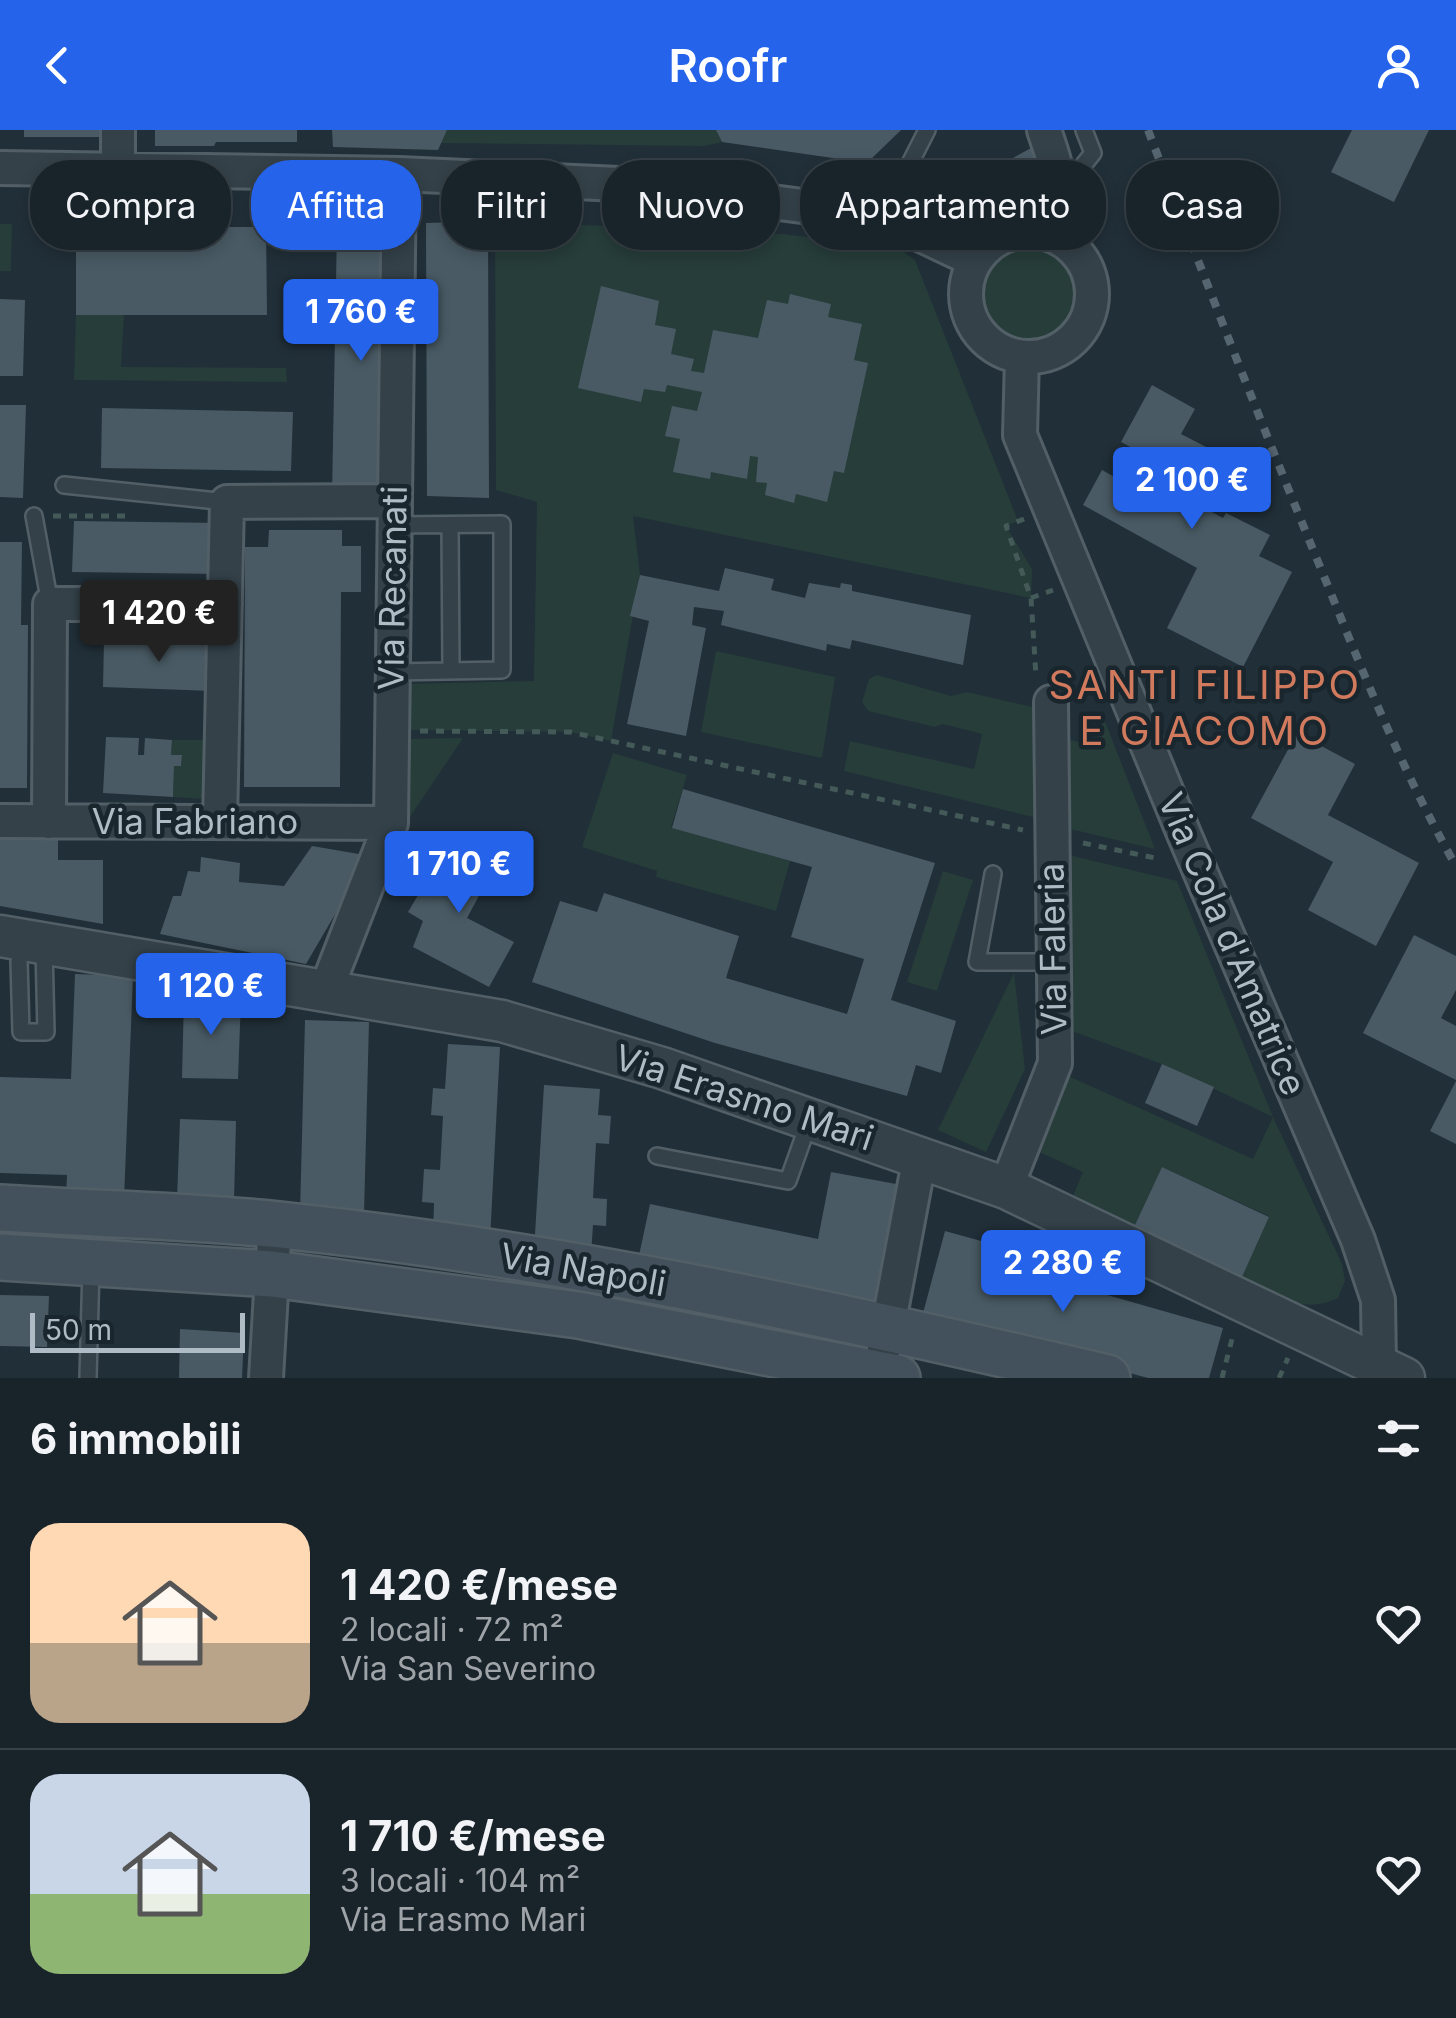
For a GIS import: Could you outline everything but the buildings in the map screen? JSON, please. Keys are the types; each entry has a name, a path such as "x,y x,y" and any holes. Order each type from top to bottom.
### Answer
{"main road":[{"name":"Via Napoli","path":"0,1208 275,1224 585,1268 889,1326 1107,1378"},
{"name":"Via Napoli","path":"0,1257 272,1274 578,1315 887,1376"}],"street":[{"path":"118,130 118,160"},
{"path":"1044,130 1054,160"},
{"path":"0,168 30,168"},
{"path":"421,175 642,185 800,206"},
{"name":"Via Recanati","path":"326,990 391,823 398,250"},
{"path":"953,250 974,260"},
{"path":"983,250 967,276 964,294 968,313 988,343 1022,357 1058,350 1073,340 1084,325 1091,308 1089,272 1075,250"},
{"name":"Via Cola d'Amatrice","path":"1022,357 1020,435 1126,696 1358,1240 1378,1300 1392,1372"},
{"path":"220,822 227,502 394,513"},
{"path":"48,822 50,604 224,604"},
{"name":"Via Faleria","path":"1006,1188 1056,1063 1051,716"},
{"name":"Via Fabriano","path":"0,822 391,823"},
{"name":"Via Erasmo Mari","path":"21,947 326,990 502,1021 662,1068 1006,1188 1392,1372"},
{"path":"889,1326 920,1156"},
{"path":"266,1378 275,1224"},
{"name":"Via Napoli","path":"887,1376 889,1326"}],"lane":[{"path":"912,160 927,130"},
{"path":"1084,130 1093,152 1087,160"},
{"path":"64,485 227,502"},
{"path":"392,672 502,670 502,524 450,525 394,513"},
{"path":"34,516 50,604"},
{"path":"450,525 451,671"},
{"path":"993,874 977,962 1054,962"},
{"path":"657,1156 788,1181 810,1119"},
{"path":"88,1378 91,1263"}],"path":[{"path":"34,516 131,516"},
{"path":"1006,526 1031,598 1035,673 1051,716 1077,736 1126,696"},
{"path":"392,730 570,732 1164,860 1184,834"},
{"path":"1222,1378 1235,1326"}],"green space":[{"path":"447,130 716,130 722,142 705,146 441,143"},
{"path":"0,224 12,224 11,271 0,271"},
{"path":"582,225 602,226 602,250 780,250 780,234 800,236 800,250 901,250 915,260 1018,521 1006,526 1032,569 1031,598 633,516 640,575 611,741 570,732 407,730 406,684 534,681 537,502 496,490 495,250 582,250"},
{"path":"1009,250 1055,253 1069,267 1076,284 1076,302 1069,319 1055,333 1038,340 1020,340 1003,333 989,319 982,302 982,284 989,267"},
{"path":"76,315 124,315 121,367 286,368 287,382 74,380"},
{"path":"716,651 835,677 822,758 701,732"},
{"path":"877,675 951,696 967,692 1037,708 1037,818 844,771 850,741 974,769 982,734 868,711 862,702 869,679"},
{"path":"1104,719 1155,849 1070,829 1068,740 1080,742 1097,736"},
{"path":"463,738 402,829 405,739"},
{"path":"172,740 205,740 204,799 173,797 174,766 181,766 182,756 171,755"},
{"path":"613,753 687,775 671,827 790,861 776,911 656,877 657,871 582,847"},
{"path":"1069,855 1177,881 1273,1117 1162,1064 1069,1030"},
{"path":"943,871 973,880 937,991 907,982"},
{"path":"1014,973 1025,1069 986,1152 938,1130"},
{"path":"1066,1075 1253,1159 1273,1117 1342,1264 1345,1281 1338,1298 1324,1303 1288,1301 1242,1277 1269,1216 1162,1167 1134,1227 1073,1196 1083,1172 1037,1151"}],"railway":[{"path":"1148,130 1367,682 1456,866"}],"district":[{"name":"SANTI FILIPPO E GIACOMO","path":"1205,708"}]}
